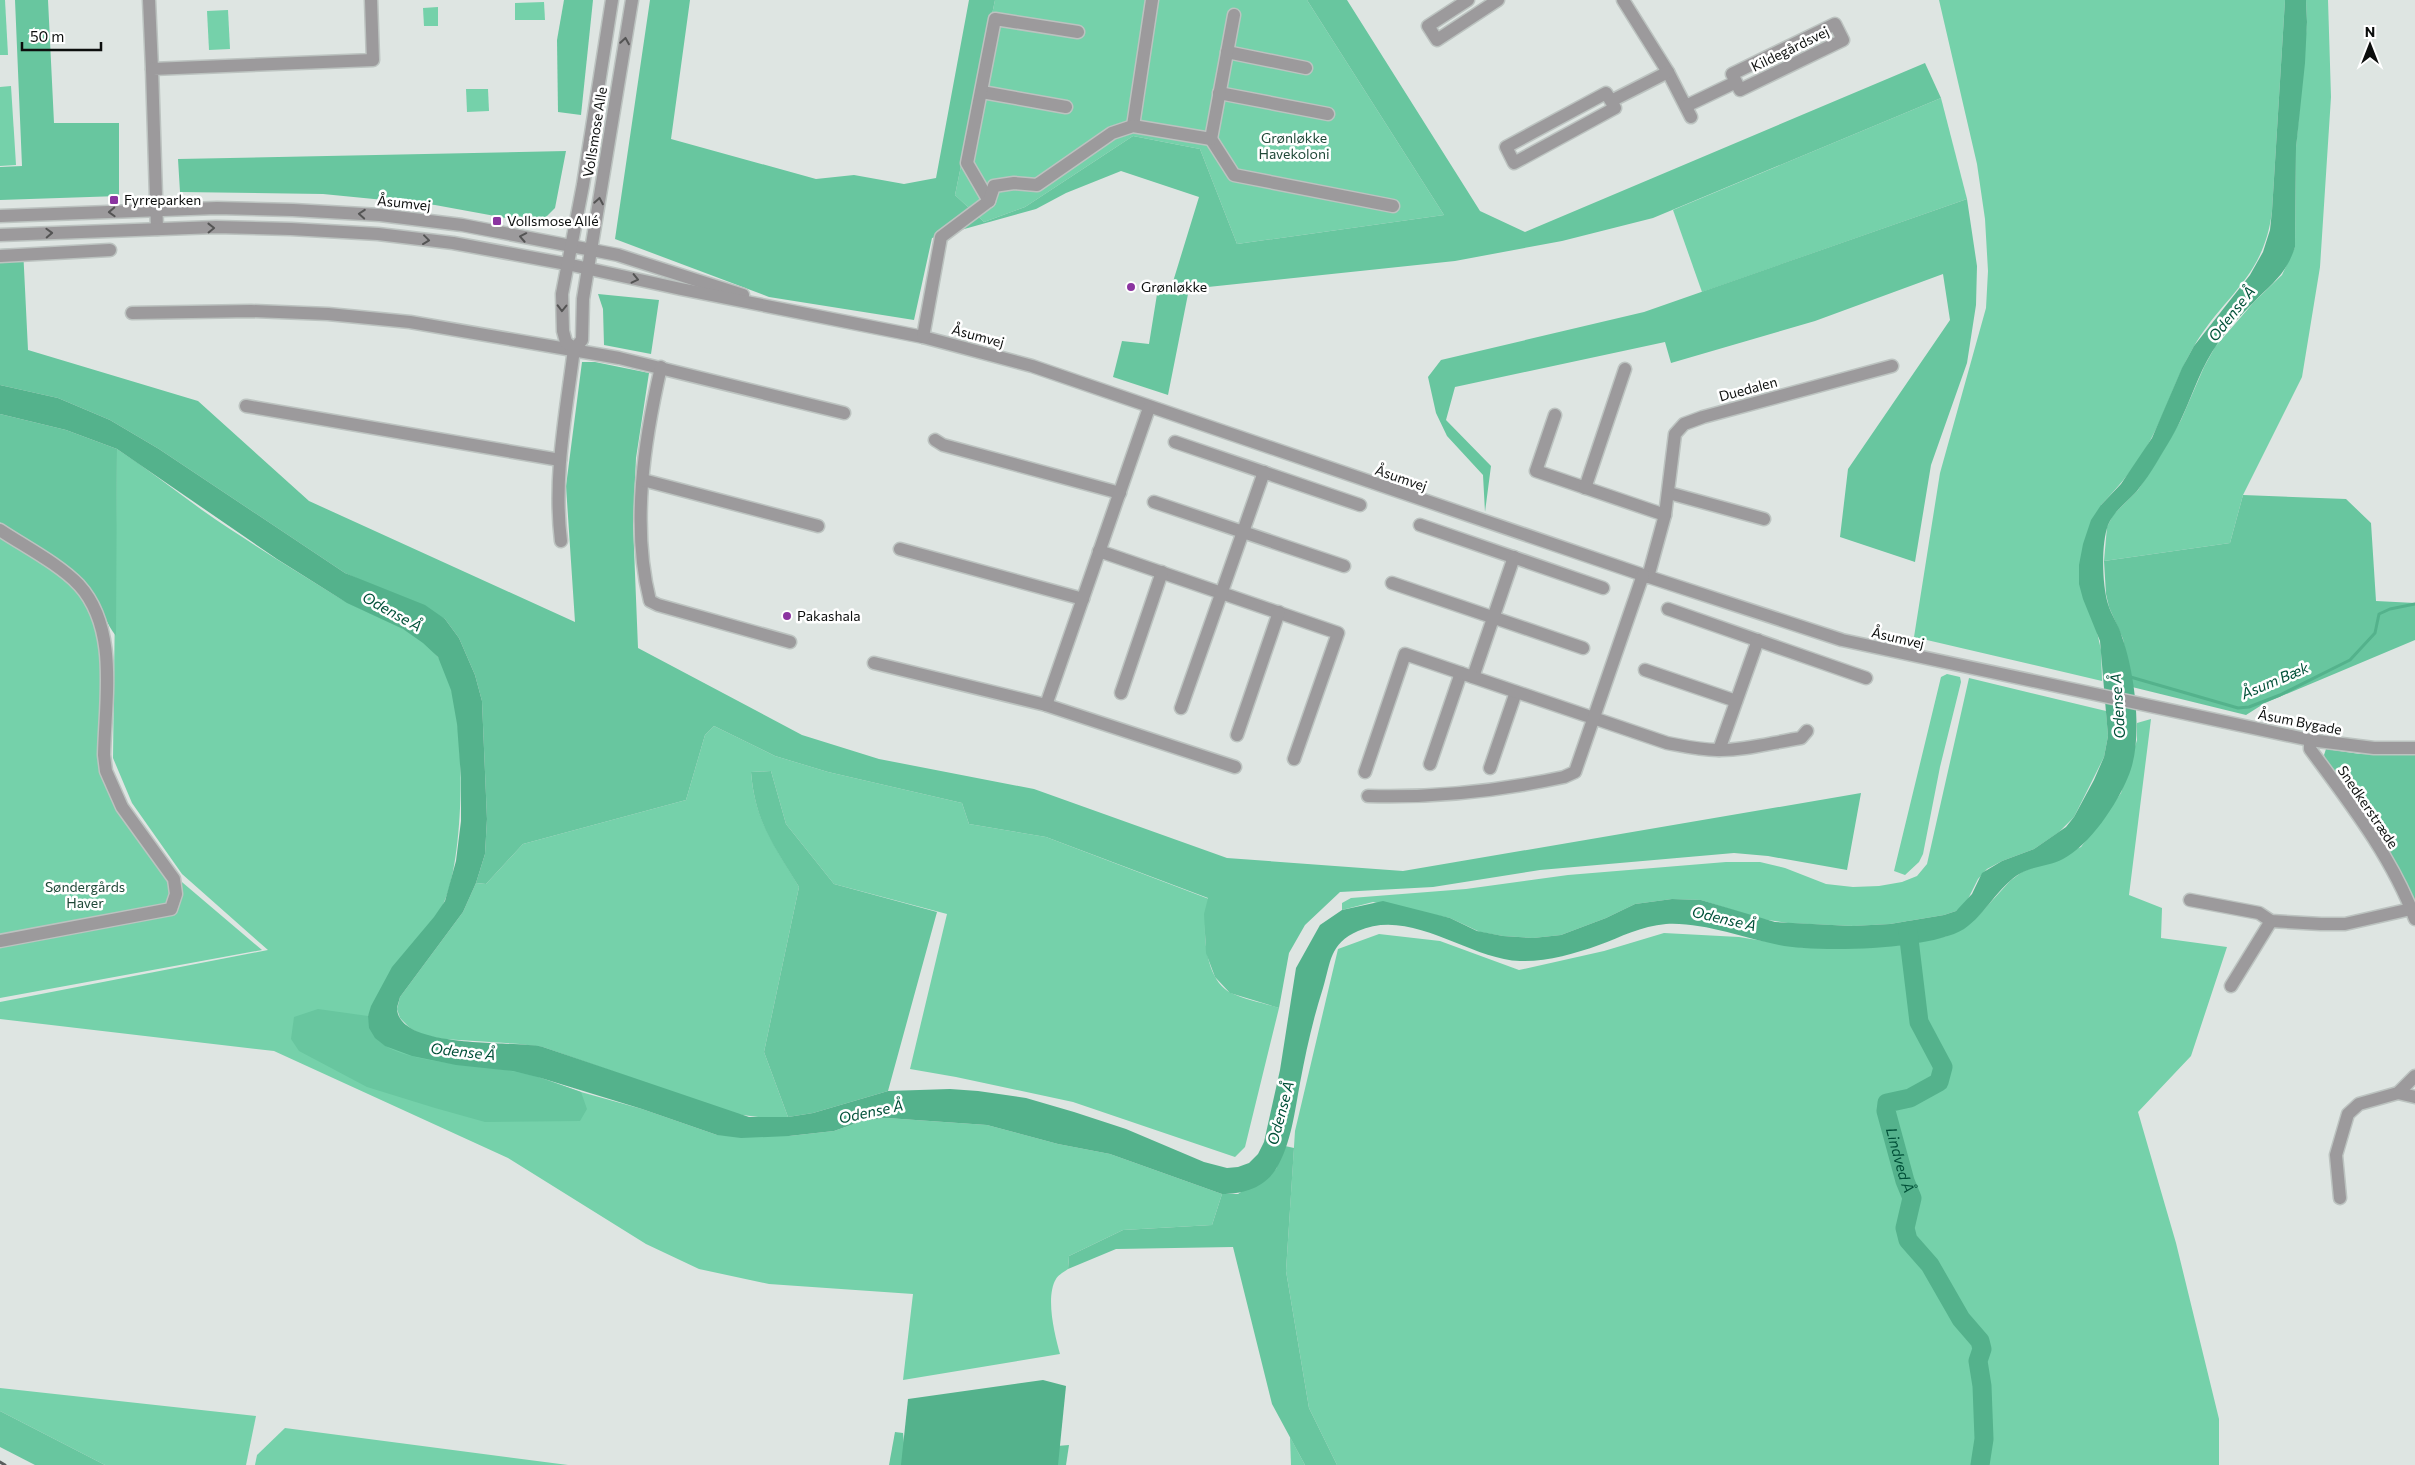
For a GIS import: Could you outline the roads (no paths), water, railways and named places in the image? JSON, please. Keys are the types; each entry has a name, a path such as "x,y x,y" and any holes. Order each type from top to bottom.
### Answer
{"street":[{"path":"148,0 157,229"},
{"path":"152,70 373,60 371,0"},
{"name":"Vollsmose Alle","path":"567,264 583,185 612,0"},
{"name":"Vollsmose Alle","path":"588,268 632,0"},
{"path":"1133,126 1152,0"},
{"path":"1468,0 1428,26 1437,40 1498,0"},
{"name":"Kildegårdsvej","path":"1623,0 1668,72 1688,111 1736,82"},
{"path":"1234,15 1211,139 1234,174 1393,206"},
{"path":"989,201 967,163 995,19 1078,32"},
{"name":"Kildegårdsvej","path":"1835,24 1843,40 1740,90 1736,82 1732,74 1835,24"},
{"path":"1227,52 1306,68"},
{"path":"1611,102 1668,72"},
{"path":"982,92 1066,107"},
{"path":"1220,93 1328,114"},
{"path":"1606,93 1611,102 1615,108 1514,163 1506,147 1606,93"},
{"path":"923,337 940,237 989,201 994,186 1014,183 1037,185 1112,133 1133,126 1211,139"},
{"name":"Åsumvej","path":"0,216 217,208 380,215 462,225 618,255 691,277 793,312"},
{"name":"Åsumvej","path":"0,235 157,229 282,229 378,234 453,243 567,264 793,312 923,337 1032,366 1149,408 1646,576 1842,640 2152,707"},
{"path":"0,256 110,250"},
{"path":"567,264 562,294 563,331 566,342 574,349"},
{"path":"561,541 558,515 560,460 574,349 582,340 583,299 588,268"},
{"path":"132,313 251,311 328,314 410,322 574,349 661,368 844,413"},
{"name":"Duedalen","path":"1646,576 1665,515 1673,442 1678,429 1684,424 1892,366"},
{"path":"661,368 648,429 643,480 642,540 650,600 658,605 790,642"},
{"path":"1585,488 1625,369"},
{"path":"246,406 560,460"},
{"path":"1046,705 1149,408"},
{"path":"1555,415 1536,471 1665,515"},
{"path":"935,440 943,445 1120,493"},
{"path":"1175,442 1360,505"},
{"path":"1181,708 1264,472"},
{"path":"643,480 818,526"},
{"path":"1668,493 1764,519"},
{"path":"1154,502 1344,566"},
{"path":"1420,525 1603,588"},
{"path":"0,530 65,574 79,586 94,608 103,630 107,655 104,755 106,771 122,807 174,878 176,894 171,909 0,941"},
{"path":"900,549 1083,599"},
{"path":"1100,551 1338,633 1294,759"},
{"path":"1430,764 1493,617 1514,558"},
{"path":"1121,693 1162,572"},
{"path":"1368,796 1434,796 1487,791 1571,774 1578,764 1646,576"},
{"path":"1392,583 1583,648"},
{"path":"1668,609 1866,678"},
{"path":"1237,735 1279,612"},
{"path":"1719,750 1758,640"},
{"path":"1365,772 1405,654 1667,743 1696,749 1719,750 1801,738 1807,731"},
{"path":"874,663 1046,705 1236,767"},
{"path":"1645,670 1736,701"},
{"path":"1490,768 1516,692"},
{"name":"Åsum Bygade","path":"2152,707 2310,740 2350,746 2415,748"},
{"name":"Snedkerstræde","path":"2310,740 2310,749 2348,801 2385,858 2413,914"},
{"path":"2190,900 2258,913 2271,921 2345,924 2413,914"},
{"path":"2231,986 2271,921"},
{"path":"2398,1093 2415,1076"},
{"path":"2340,1198 2336,1155 2348,1114 2359,1104 2398,1093 2415,1097"}],"water":[{"name":"Odense Å","path":"2285,0 2306,0 2307,22 2305,63 2296,148 2295,247 2283,272 2239,317 2212,351 2183,415 2157,462 2137,491 2117,511 2108,525 2103,553 2104,586 2108,604 2127,652 2134,688 2137,726 2133,762 2128,777 2110,811 2093,834 2073,853 2063,859 2021,873 2005,885 1979,916 1964,929 1948,936 1901,945 1846,949 1797,947 1779,945 1694,925 1666,924 1640,929 1570,954 1550,959 1520,961 1500,958 1419,929 1398,925 1378,925 1358,931 1341,942 1330,962 1310,1035 1292,1127 1281,1160 1271,1176 1265,1181 1252,1189 1238,1193 1222,1194 1110,1154 1058,1144 987,1125 887,1118 865,1120 834,1131 789,1136 741,1138 717,1135 642,1109 541,1078 513,1071 456,1065 412,1056 385,1046 375,1038 369,1028 368,1016 371,1006 392,967 445,901 456,861 461,821 461,778 457,724 451,690 438,657 423,643 403,629 347,603 277,559 117,449 66,430 0,414 0,385 58,398 110,420 159,449 345,573 425,605 445,619 459,638 475,675 482,701 487,819 485,854 476,883 463,912 400,997 397,1009 403,1022 417,1031 460,1041 543,1047 749,1117 788,1117 813,1113 888,1091 950,1089 1026,1098 1126,1129 1204,1162 1227,1168 1238,1167 1249,1163 1258,1154 1264,1142 1280,1070 1296,968 1320,925 1342,910 1383,901 1450,918 1477,931 1503,936 1533,938 1561,935 1606,918 1635,904 1672,899 1701,900 1775,922 1852,926 1890,924 1944,915 1956,911 1972,894 1982,873 2002,861 2034,849 2066,827 2074,817 2094,780 2104,757 2108,736 2100,641 2079,584 2079,565 2083,544 2091,520 2101,505 2121,484 2152,438 2182,368 2194,346 2250,275 2263,252 2270,230 2272,211"},
{"path":"1043,1380 1066,1386 1058,1465 901,1465 908,1399"}],"waterway":[{"name":"Åsum Bæk","path":"2127,676 2238,708 2249,707 2280,695 2350,660 2375,633 2379,614 2390,609 2415,604"},
{"name":"Lindved Å","path":"1908,931 1919,1022 1943,1067 1939,1082 1910,1098 1887,1103 1886,1111 1905,1181 1912,1198 1905,1228 1908,1240 1930,1265 1961,1319 1980,1341 1982,1349 1978,1361 1982,1386 1984,1439 1980,1465"}],"railway":[{"path":"0,1462 5,1465"}],"place":[{"name":"Fyrreparken","path":"114,200"},
{"name":"Vollsmose Allé","path":"497,221"},
{"name":"Grønløkke","path":"1131,287"},
{"name":"Pakashala","path":"787,616"}],"park label":[{"name":"Grønløkke Havekoloni","path":"1294,146"},
{"name":"Søndergårds Haver","path":"85,896"}]}
